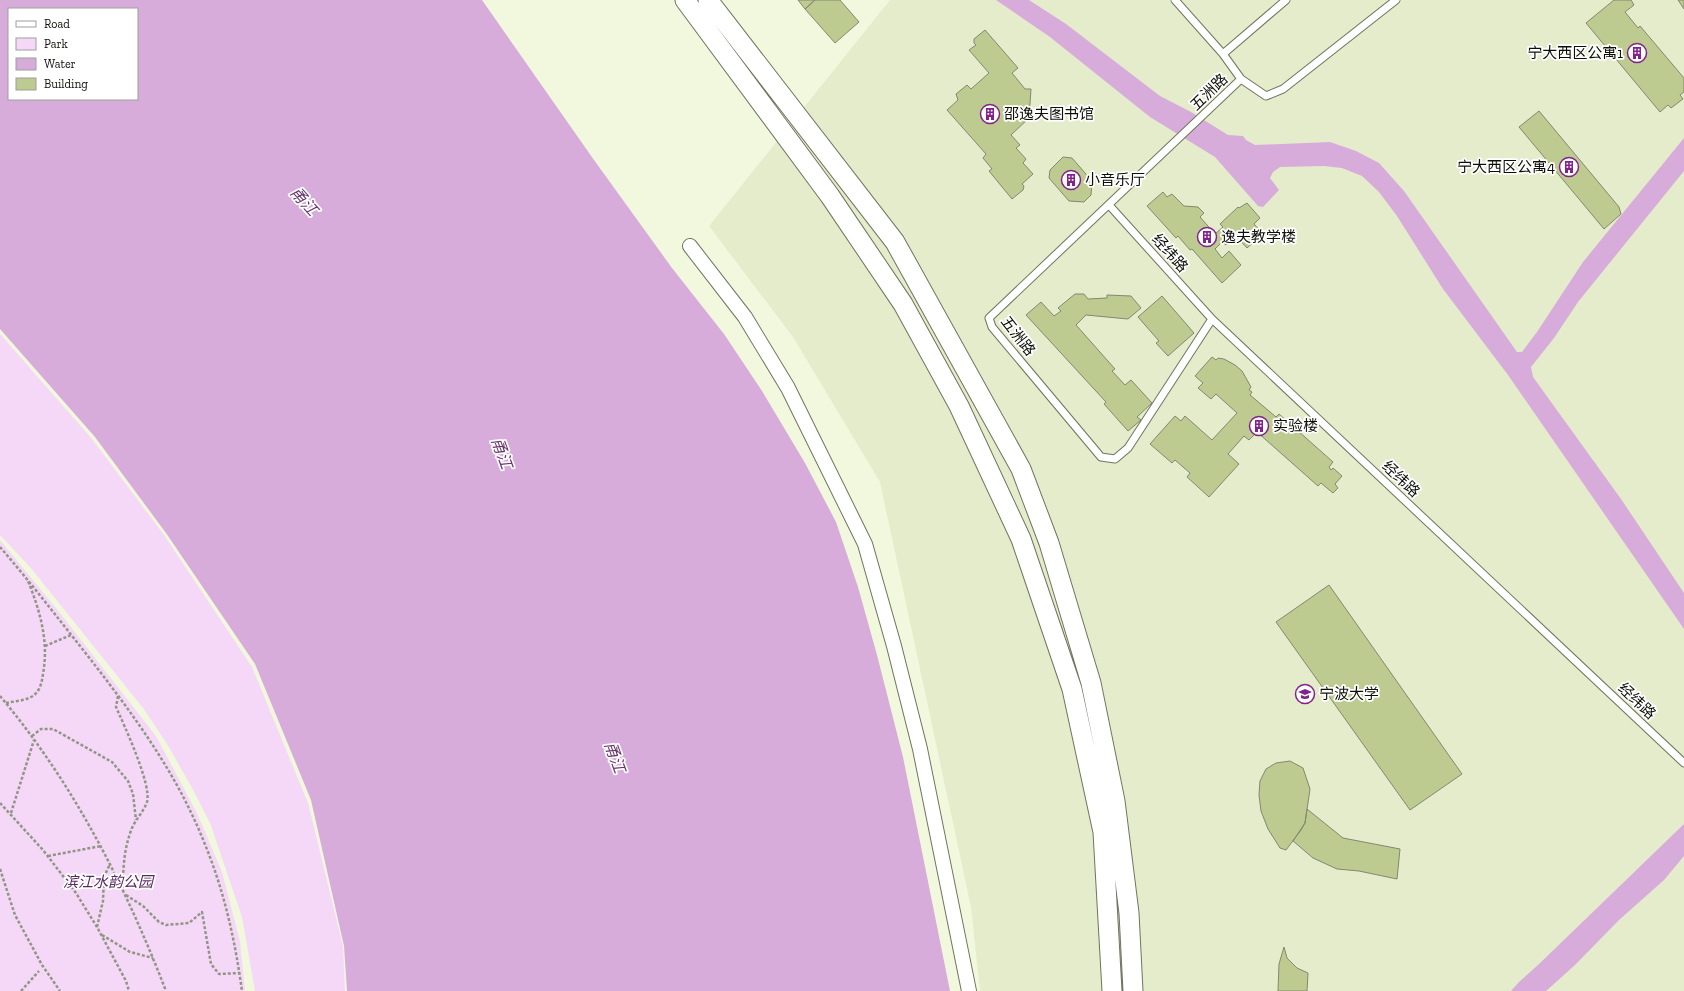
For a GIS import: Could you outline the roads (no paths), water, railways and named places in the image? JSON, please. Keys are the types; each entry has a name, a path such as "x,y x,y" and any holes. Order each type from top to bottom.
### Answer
{"street":[{"path":"685,0 830,196 904,304 959,406 1021,539 1072,689 1103,832 1112,991"},
{"path":"708,0 895,242 1021,469 1049,543 1091,683 1115,802 1129,913 1133,991"},
{"path":"690,246 745,317 788,388 865,544 894,646 920,749 969,991"}],"lane":[{"path":"1176,0 1223,54 1241,80 1266,96 1283,89 1396,0"},
{"path":"1223,54 1286,0"},
{"name":"五洲路","path":"1212,319 1128,448 1116,459 1101,457 992,327 989,318 1241,80"},
{"name":"经纬路","path":"1109,205 1212,319 1684,763"}],"water":[{"name":"甬江","path":"0,0 482,0 672,268 724,334 762,391 805,463 836,522 858,587 903,757 950,991 347,991 344,946 311,800 255,664 166,533 95,437 0,329"},
{"path":"996,0 1029,0 1066,24 1160,96 1191,112 1228,135 1243,136 1246,140 1255,145 1330,142 1356,151 1379,163 1404,191 1517,352 1522,352 1583,262 1684,138 1684,171 1578,302 1554,338 1531,367 1533,377 1621,499 1684,593 1684,629 1508,375 1443,289 1397,216 1379,192 1362,176 1342,168 1324,166 1280,167 1273,172 1270,178 1279,190 1263,207 1258,206 1215,157 1150,117 1050,37"},
{"path":"1684,824 1684,856 1664,880 1619,920 1575,965 1546,991 1511,991 1519,982"}],"place":[{"name":"宁大西区公寓1","path":"1637,53"},
{"name":"邵逸夫图书馆","path":"990,114"},
{"name":"宁大西区公寓4","path":"1569,167"},
{"name":"小音乐厅","path":"1071,180"},
{"name":"逸夫教学楼","path":"1207,237"},
{"name":"实验楼","path":"1259,426"},
{"name":"宁波大学","path":"1305,694"}],"park label":[{"name":"滨江水韵公园","path":"108,882"}]}
